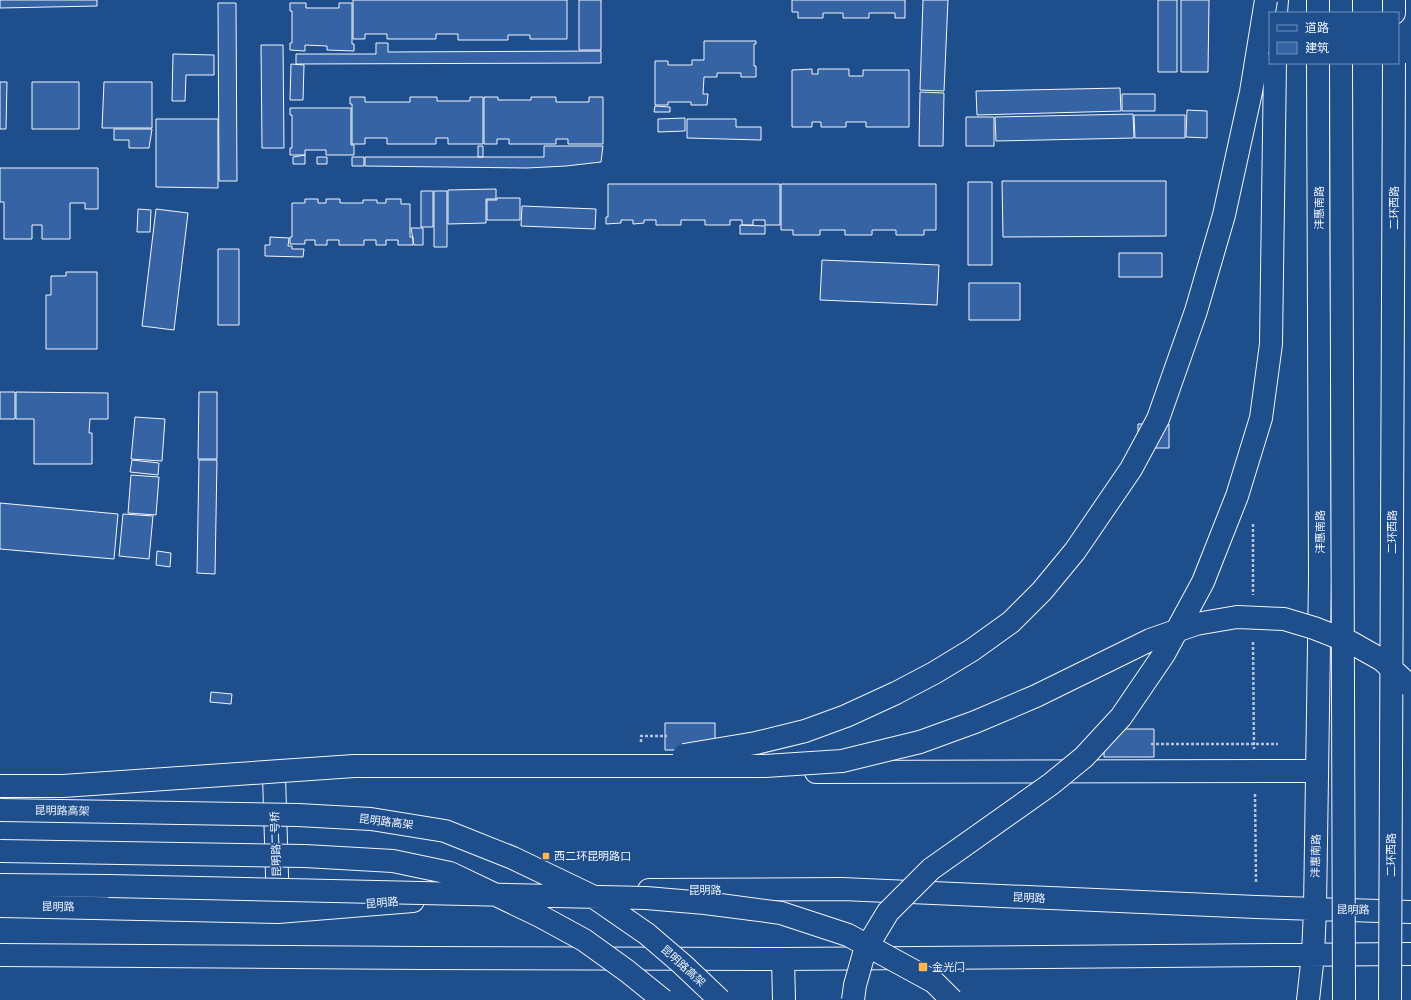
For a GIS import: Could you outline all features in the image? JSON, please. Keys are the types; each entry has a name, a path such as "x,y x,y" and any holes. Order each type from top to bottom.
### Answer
{"main road":[{"path":"612,766 756,743 805,731 846,716 896,693 934,673 972,650 1011,622 1042,591 1075,551 1109,502 1131,469 1158,419 1196,311 1224,215 1251,92 1266,0"},
{"path":"1276,0 1276,12"},
{"path":"1318,0 1318,12"},
{"path":"1341,0 1341,12"},
{"path":"1394,0 1394,12"},
{"path":"853,1000 855,985 865,950 888,912 931,869 1051,784 1084,757 1121,717 1164,654 1203,582 1237,496 1262,411 1271,344 1276,64"},
{"name":"沣惠南路","path":"1308,1000 1313,955 1315,909 1320,578 1318,64"},
{"path":"1341,64 1344,1000"},
{"name":"二环西路","path":"1390,1000 1394,64"},
{"path":"0,786 63,786 354,766 765,766 842,761 920,742 976,722 1036,696 1150,640 1196,624 1237,617 1284,619 1352,642 1382,660 1411,687"},
{"path":"0,777 642,772 1317,771"},
{"name":"昆明路二号桥","path":"274,776 278,912"},
{"name":"昆明路高架","path":"0,810 298,815 371,819 445,831 513,858 592,896 647,934 682,964 720,1000"},
{"path":"0,851 305,856 393,861 450,873 540,916 584,940 627,971 663,1000"},
{"path":"0,885 646,898 705,903 781,913 848,935 934,982 952,1000"},
{"name":"昆明路","path":"0,906 278,912 546,890 842,889 1411,912"},
{"path":"0,955 784,959 1411,954"},
{"path":"784,959 784,1000"}],"path":[{"path":"1151,744 1278,744"}],"building":[{"path":"0,0 97,0 97,6 0,8"},
{"path":"353,0 567,0 567,39 530,39 530,35 508,35 508,40 458,40 458,34 436,34 436,39 387,39 387,34 365,34 365,39 353,39"},
{"path":"579,0 601,0 601,50 579,50"},
{"path":"792,0 905,0 905,18 895,18 895,13 869,13 869,18 843,18 843,13 823,13 823,18 798,18 798,12 792,12"},
{"path":"923,0 948,0 944,91 920,90"},
{"path":"1158,0 1177,0 1177,72 1158,72"},
{"path":"1181,0 1209,0 1208,72 1181,72"},
{"path":"218,3 236,3 237,181 219,181"},
{"path":"290,3 306,3 306,8 339,8 339,3 352,3 352,44 354,44 354,51 327,50 327,46 305,45 305,51 290,50 290,43 292,43 292,11 290,11"},
{"path":"704,41 756,41 756,44 754,44 754,66 756,66 756,77 741,77 741,73 717,73 717,77 704,77 703,94 708,94 707,105 691,105 691,102 668,102 668,105 655,105 655,61 668,61 668,65 692,65 692,60 704,60"},
{"path":"376,43 388,43 388,52 601,51 601,63 296,64 296,54 376,54"},
{"path":"261,45 283,45 284,148 262,148"},
{"path":"173,54 214,55 214,75 186,75 185,101 172,101"},
{"path":"291,64 304,65 303,100 290,100"},
{"path":"812,69 812,74 818,74 818,69 849,69 849,76 863,76 863,70 909,70 909,127 866,127 866,122 846,122 846,127 821,127 821,122 812,122 812,127 792,127 792,70"},
{"path":"0,82 7,82 6,129 0,129"},
{"path":"32,82 79,82 79,129 32,129"},
{"path":"104,82 152,82 152,128 102,128"},
{"path":"1120,88 1121,111 977,115 976,91"},
{"path":"920,92 944,93 943,146 919,146"},
{"path":"1122,94 1155,94 1155,111 1122,111"},
{"path":"350,97 365,97 365,102 410,102 410,97 437,97 437,101 470,101 470,97 483,97 483,144 448,144 448,138 436,138 436,144 387,144 387,138 365,138 365,144 352,144 352,104 350,104"},
{"path":"484,97 498,97 498,100 531,100 531,97 556,97 556,102 589,102 589,97 603,97 603,144 568,144 568,139 556,139 556,144 509,144 509,139 497,139 497,144 484,144"},
{"path":"655,106 670,107 670,112 654,112"},
{"path":"290,108 351,108 351,145 354,145 354,155 326,155 326,150 305,150 305,155 290,155 290,148 292,148 292,115 290,115"},
{"path":"1187,110 1207,111 1207,138 1186,137"},
{"path":"1133,114 1134,138 996,141 995,117"},
{"path":"1134,115 1185,115 1185,138 1135,138"},
{"path":"966,117 994,117 994,146 966,146"},
{"path":"685,118 685,131 658,132 658,119"},
{"path":"156,119 218,119 218,188 156,187"},
{"path":"687,119 736,119 736,127 761,127 761,140 687,138"},
{"path":"114,129 152,129 149,148 129,148 129,140 114,140"},
{"path":"478,146 483,146 483,157 478,157"},
{"path":"544,146 603,146 601,162 527,168 365,166 365,157 544,157"},
{"path":"305,155 305,164 293,164 293,157"},
{"path":"317,157 327,157 327,164 317,164"},
{"path":"352,157 364,157 364,166 352,166"},
{"path":"0,168 98,168 98,209 85,209 85,203 70,203 70,239 42,239 42,225 32,225 32,239 4,239 4,202 0,202"},
{"path":"1002,181 1166,181 1166,236 1003,237"},
{"path":"968,182 992,182 992,265 968,265"},
{"path":"608,184 780,184 780,225 765,225 765,220 753,220 753,225 742,225 742,220 730,220 730,225 705,225 705,220 681,220 681,225 656,225 656,220 644,220 644,223 633,224 633,220 621,220 621,223 606,224 606,217 608,217"},
{"path":"781,184 936,184 936,230 924,230 924,235 896,235 896,230 872,230 872,235 845,235 845,230 820,230 820,235 793,235 793,230 781,230"},
{"path":"496,189 496,199 486,199 486,223 448,224 448,190"},
{"path":"421,191 433,191 433,227 421,227"},
{"path":"434,191 447,191 447,247 434,247"},
{"path":"497,198 520,198 520,220 487,220 487,200 497,200"},
{"path":"305,199 318,199 318,203 326,203 326,199 340,199 340,203 363,203 363,200 377,200 377,203 386,203 386,199 401,199 401,204 410,204 410,237 413,237 413,245 398,245 398,240 386,240 386,245 376,245 376,240 364,240 364,245 339,245 339,240 327,240 327,245 315,245 315,240 305,240 305,244 290,244 290,237 292,237 292,203 305,203"},
{"path":"522,206 596,209 595,229 521,226"},
{"path":"138,209 151,210 150,232 137,232"},
{"path":"156,209 188,213 174,330 142,326"},
{"path":"740,225 765,226 765,234 740,234"},
{"path":"411,228 423,228 423,245 414,245"},
{"path":"270,237 289,238 288,246 292,246 292,249 304,249 303,257 265,256 265,245 270,245"},
{"path":"218,249 239,249 239,325 218,325"},
{"path":"1119,253 1162,253 1162,277 1119,277"},
{"path":"822,260 939,265 937,305 820,300"},
{"path":"66,272 97,272 97,349 46,349 46,295 51,295 51,276 66,276"},
{"path":"969,283 1020,283 1020,320 969,320"},
{"path":"0,392 15,392 15,419 0,419"},
{"path":"16,392 108,393 108,419 90,419 89,433 92,433 92,464 34,464 34,419 16,419"},
{"path":"199,392 217,392 217,459 198,459"},
{"path":"135,417 165,419 162,461 131,459"},
{"path":"1138,424 1169,424 1169,448 1138,448"},
{"path":"132,460 159,463 158,475 130,472"},
{"path":"199,460 217,460 215,574 197,573"},
{"path":"131,475 159,477 156,515 128,513"},
{"path":"0,503 118,514 114,559 0,549"},
{"path":"123,514 153,516 149,559 119,556"},
{"path":"157,551 171,553 170,567 156,565"},
{"path":"211,692 232,694 231,704 210,702"},
{"path":"665,723 715,723 715,750 665,750"},
{"path":"1154,729 1154,757 1104,757 1104,730"}],"place":[{"name":"西二环昆明路口","path":"546,856"},
{"name":"金光门","path":"923,967"}]}
